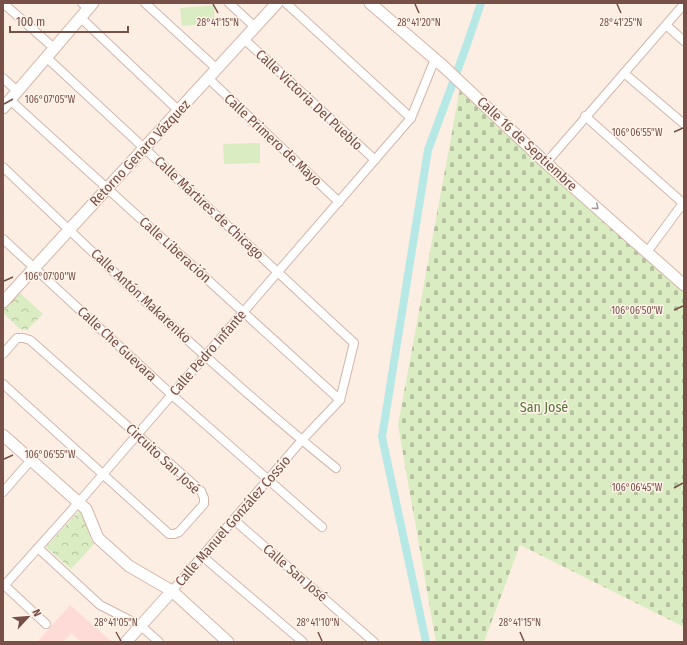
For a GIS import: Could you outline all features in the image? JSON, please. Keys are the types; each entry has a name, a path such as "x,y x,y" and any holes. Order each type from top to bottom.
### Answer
{"street":[{"name":"Calle Mártires de Chicago","path":"3,3 144,148 354,343 340,400"},
{"path":"145,3 217,69"},
{"path":"229,3 255,27"},
{"name":"Retorno Genaro Vázquez","path":"3,302 277,3"},
{"path":"286,3 411,118"},
{"name":"Calle 16 de Septiembre","path":"370,3 439,62 546,163 684,285"},
{"path":"546,163 585,116 684,4"},
{"path":"6,104 80,17 87,5"},
{"path":"80,17 179,111"},
{"path":"666,25 684,41"},
{"name":"Calle Victoria Del Pueblo","path":"244,40 375,160"},
{"name":"Calle Pedro Infante","path":"3,586 138,435 411,118 439,62"},
{"path":"624,72 684,124"},
{"path":"3,78 17,91"},
{"name":"Calle Primero de Mayo","path":"208,78 339,202"},
{"name":"Calle Liberación","path":"6,104 107,189 340,400"},
{"path":"585,116 684,203 647,252"},
{"name":"Calle Antón Makarenko","path":"3,167 206,355 336,468"},
{"name":"Calle Che Guevara","path":"3,239 172,395 322,528"},
{"name":"Circuito San José","path":"3,354 17,338 30,340 201,491 204,498 203,505 179,532 169,534 3,384"},
{"name":"Calle Manuel González Cossío","path":"126,642 234,520 302,440 340,400"},
{"path":"3,435 87,510 98,538 134,570 172,591 228,642"},
{"path":"3,492 31,460"},
{"name":"Calle San José","path":"234,520 374,642"},
{"path":"38,548 100,605 140,626 159,642"},
{"path":"202,556 303,642"},
{"path":"3,586 46,624"}],"shaded area":[{"path":"70,605 111,641 81,642 71,633 63,642 37,642"}],"green space":[{"path":"214,5 215,23 182,26 180,8"},
{"name":"San José","path":"461,83 684,283 684,627 520,545 484,642 436,642 398,425"},
{"path":"260,143 260,163 224,164 223,144"},
{"path":"19,292 43,314 27,330 20,329 3,313 3,309"},
{"path":"80,510 83,512 91,540 95,543 71,569 46,547"}],"waterway":[{"path":"426,642 382,437 428,150 481,3"}]}
